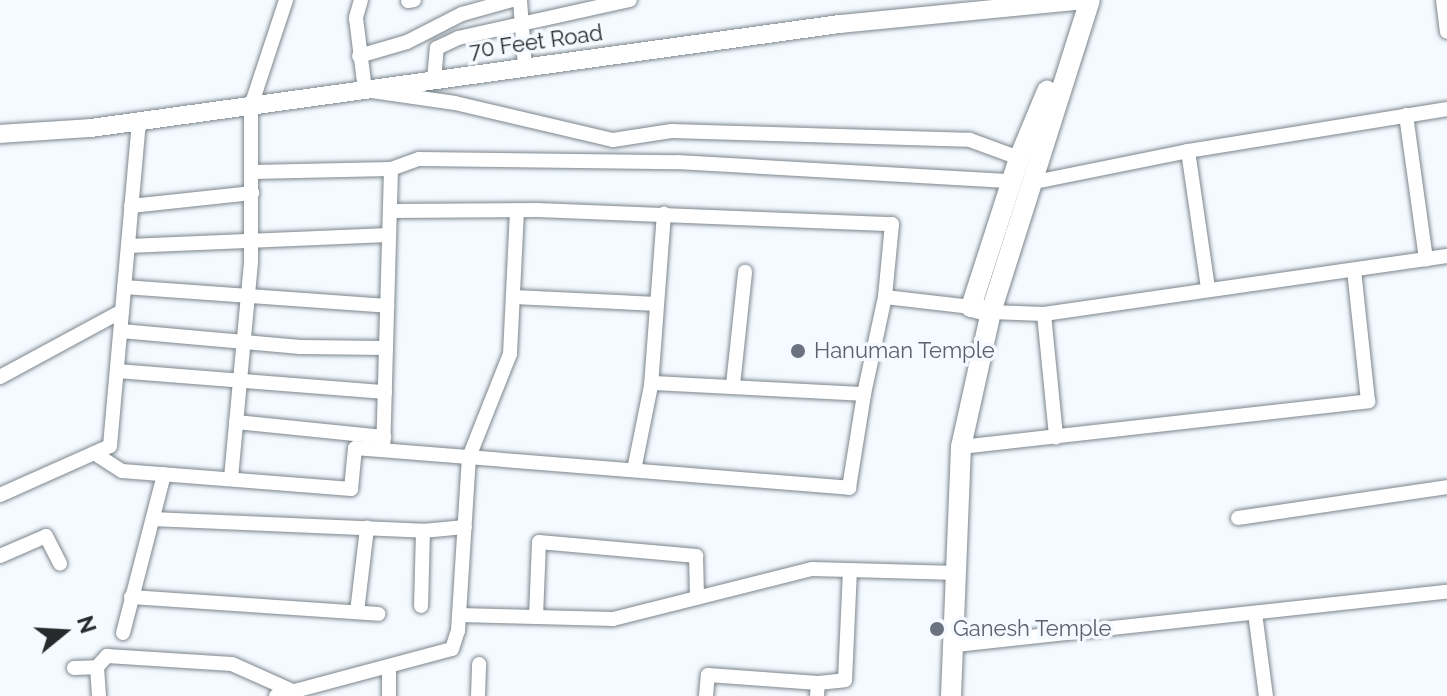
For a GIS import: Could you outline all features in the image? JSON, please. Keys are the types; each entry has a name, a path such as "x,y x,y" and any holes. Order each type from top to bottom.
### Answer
{"main road":[{"path":"1021,182 1019,158 1081,0"},
{"path":"951,696 956,645 961,447 981,309 1021,182 1090,0"}],"street":[{"path":"231,478 252,242 251,106 286,0"},
{"path":"361,0 356,18 365,90 455,103 613,140 671,131 970,140 1019,158"},
{"path":"359,56 489,3 512,0"},
{"path":"520,0 525,68"},
{"path":"434,80 437,48 458,38 630,0"},
{"name":"70 Feet Road","path":"0,134 139,121 840,24 1081,0"},
{"path":"1443,0 1447,32"},
{"path":"252,172 391,169 419,159 677,162 1021,182 1447,109"},
{"path":"1406,115 1426,260"},
{"path":"0,495 110,446 139,121"},
{"path":"1188,151 1208,288"},
{"path":"383,443 391,169"},
{"path":"131,206 252,193"},
{"path":"276,696 320,691 452,649 459,615 469,457 510,354 517,210"},
{"path":"236,422 469,457 849,488 864,394 885,297 892,224 664,213 390,211"},
{"path":"634,470 651,383 664,213"},
{"path":"128,246 389,235"},
{"path":"885,297 1044,314 1447,256"},
{"path":"961,447 1368,401 1354,270"},
{"path":"733,385 745,272"},
{"path":"124,287 248,299 387,306"},
{"path":"514,297 657,304"},
{"path":"0,377 122,311"},
{"path":"1044,314 1056,437"},
{"path":"121,331 386,348"},
{"path":"117,371 385,392"},
{"path":"651,383 864,394"},
{"path":"94,453 122,471 351,489 355,448 383,443"},
{"path":"123,633 164,474"},
{"path":"1238,518 1447,487"},
{"path":"153,519 423,531 465,527"},
{"path":"357,612 367,528"},
{"path":"421,606 423,531"},
{"path":"0,556 46,536 60,564"},
{"path":"536,617 539,542 696,556 697,598"},
{"path":"459,615 613,619 812,569 958,573"},
{"path":"706,696 708,675 818,690 845,680 850,570"},
{"path":"956,645 1447,592"},
{"path":"131,597 378,614"},
{"path":"1255,613 1266,696"},
{"path":"74,668 97,667 107,656 232,664 296,692"},
{"path":"478,696 479,664"},
{"path":"97,667 99,696"},
{"path":"389,669 389,696"}],"place":[{"name":"Hanuman Temple","path":"798,351"},
{"name":"Ganesh Temple","path":"937,629"}]}
